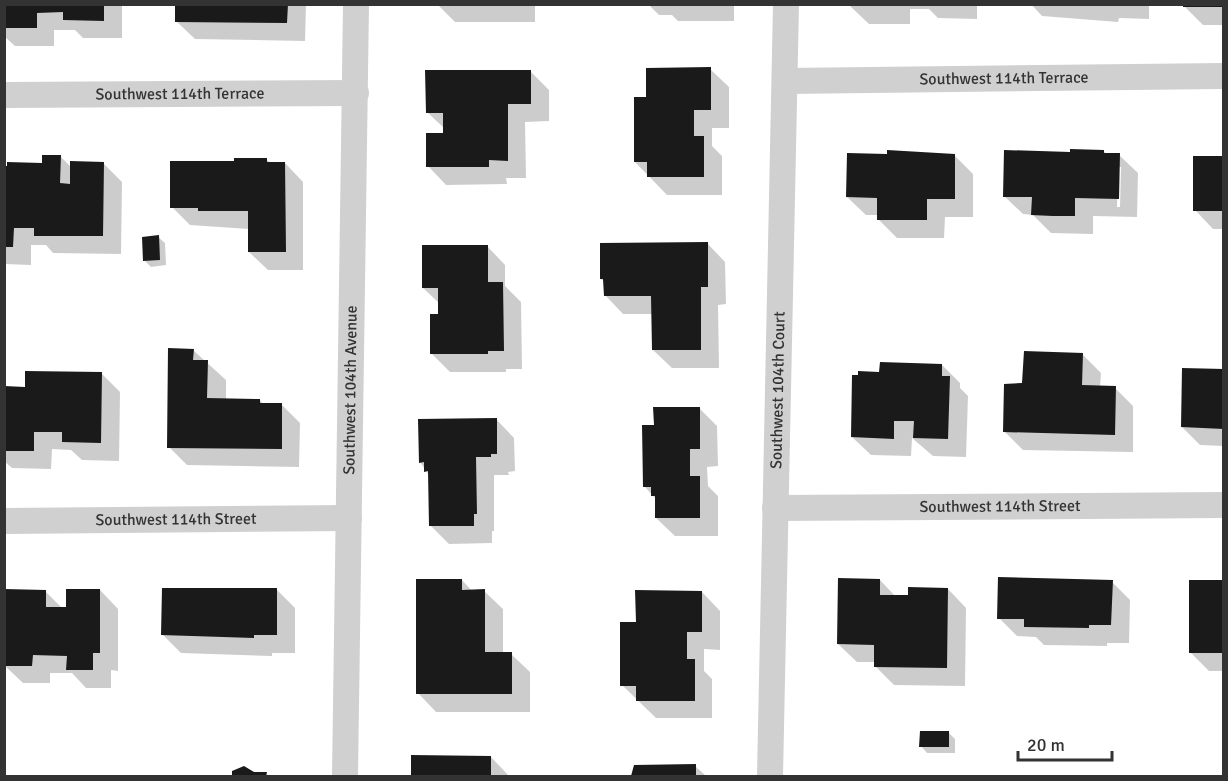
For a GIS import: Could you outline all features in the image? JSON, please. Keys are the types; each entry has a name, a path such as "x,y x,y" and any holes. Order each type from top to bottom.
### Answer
{"street":[{"name":"Southwest 104th Avenue","path":"345,777 356,4"},
{"name":"Southwest 104th Court","path":"770,777 786,4"},
{"name":"Southwest 114th Terrace","path":"785,81 1224,76"},
{"name":"Southwest 114th Terrace","path":"4,95 356,93"},
{"name":"Southwest 114th Street","path":"775,508 1224,505"},
{"name":"Southwest 114th Street","path":"4,521 349,518"}],"building":[{"path":"4,4 104,4 104,21 63,20 63,12 37,13 37,28 4,28"},
{"path":"175,4 288,4 287,23 175,22"},
{"path":"1183,4 1224,4 1224,7 1183,7"},
{"path":"711,67 711,110 694,110 694,136 704,136 704,177 647,177 647,162 634,162 634,97 646,97 646,68"},
{"path":"425,70 531,70 531,104 508,104 508,161 489,160 489,167 426,167 426,133 443,133 443,113 426,113"},
{"path":"1070,149 1120,153 1119,199 1075,198 1075,216 1053,216 1031,215 1032,197 1003,197 1004,150 1070,152"},
{"path":"887,150 955,154 955,199 927,199 927,220 877,220 877,198 846,197 847,153 887,154"},
{"path":"42,155 61,155 60,183 70,184 70,161 104,162 103,236 34,236 34,228 14,228 13,247 5,247 5,166 7,162 42,163"},
{"path":"1193,156 1224,156 1224,211 1193,211"},
{"path":"234,158 267,158 267,162 285,162 286,252 248,252 248,211 198,211 198,208 170,208 170,161 234,161"},
{"path":"159,235 160,260 143,261 142,237"},
{"path":"708,242 708,287 701,287 701,350 652,350 651,296 604,296 603,279 600,279 600,243"},
{"path":"422,245 488,245 488,282 503,282 504,351 488,351 488,354 430,354 430,314 438,314 438,288 422,288"},
{"path":"168,348 194,349 193,360 208,360 207,398 260,399 260,403 282,403 282,449 167,448"},
{"path":"1024,351 1083,353 1082,385 1116,386 1115,435 1003,432 1004,384 1022,383"},
{"path":"880,362 942,364 942,376 950,376 948,439 913,438 914,421 894,421 894,439 851,437 852,375 858,375 858,371 879,372"},
{"path":"1182,368 1224,369 1224,429 1181,427"},
{"path":"25,371 102,372 101,443 62,442 62,432 34,432 34,451 4,451 4,386 25,387"},
{"path":"653,407 700,407 700,449 690,449 690,476 700,476 700,518 655,518 655,496 651,496 651,487 643,487 642,425 654,425"},
{"path":"497,418 497,454 491,454 491,457 476,457 477,514 474,514 474,526 429,526 428,471 424,472 424,462 419,463 418,419"},
{"path":"998,577 1113,580 1111,625 1089,625 1089,628 1024,627 1024,619 997,619"},
{"path":"838,578 880,579 880,595 908,595 908,587 948,588 947,668 874,667 874,645 837,644"},
{"path":"416,579 462,579 462,590 485,589 485,652 512,652 512,694 416,694"},
{"path":"1189,580 1224,580 1224,653 1189,653"},
{"path":"162,588 277,588 277,635 254,635 254,638 161,635"},
{"path":"4,589 46,590 46,607 66,607 66,589 100,589 100,653 93,653 93,670 66,670 67,656 33,655 32,666 4,666"},
{"path":"635,590 702,591 702,632 687,632 687,659 695,659 695,701 636,701 636,686 620,686 620,622 636,622"},
{"path":"920,731 949,731 949,747 919,747"},
{"path":"411,755 491,756 491,776 411,776"},
{"path":"696,764 696,776 631,776 634,765"},
{"path":"244,766 254,772 267,772 266,776 232,776 232,771"}]}
